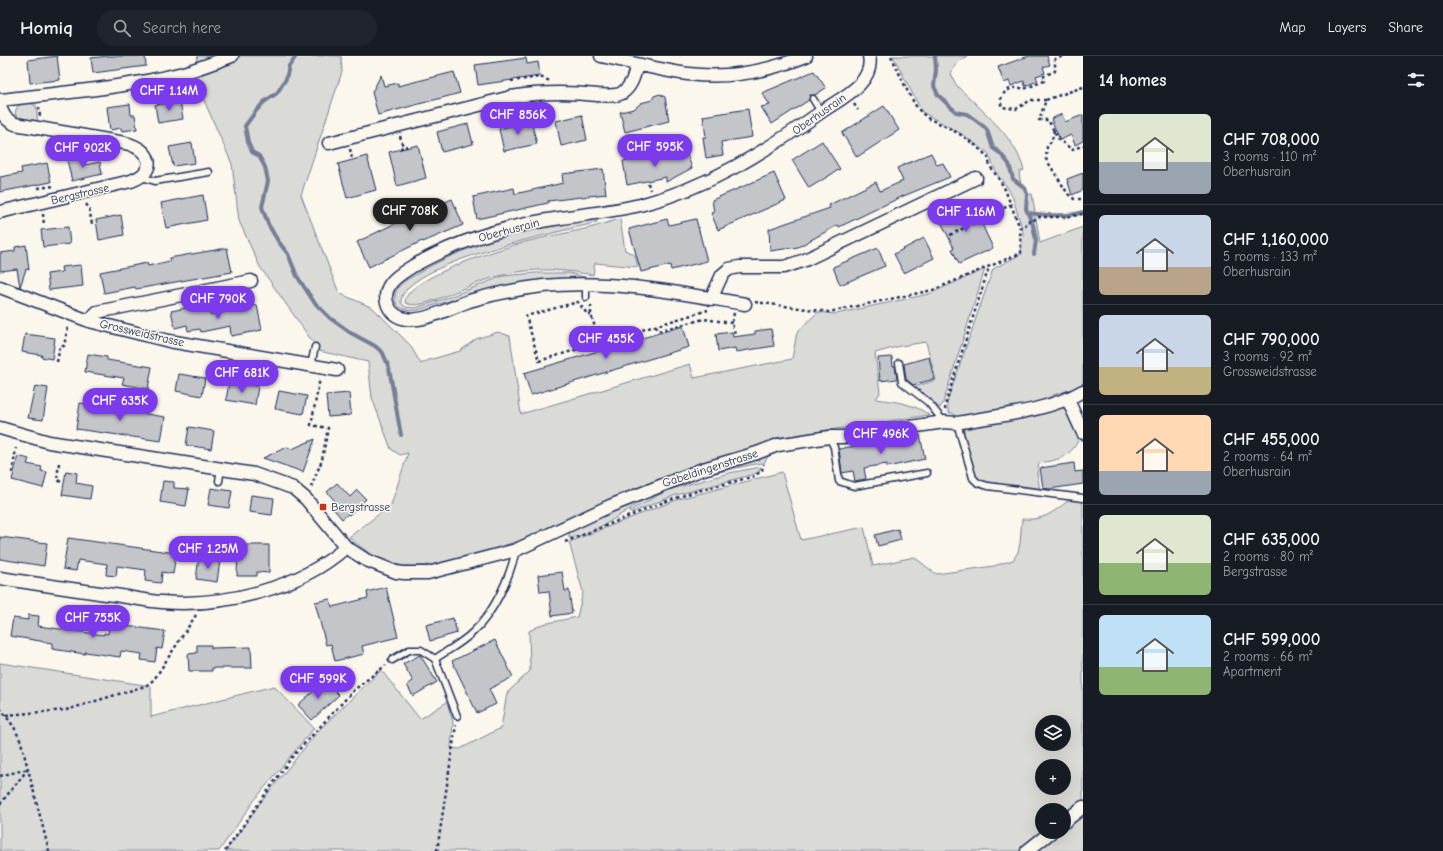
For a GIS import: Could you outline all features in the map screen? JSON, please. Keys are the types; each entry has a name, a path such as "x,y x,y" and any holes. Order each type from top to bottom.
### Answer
{"street":[{"path":"0,100 117,86 159,78 203,67 232,56"},
{"path":"601,56 689,74 730,74 755,71 789,63 806,56"},
{"name":"Oberhusrain","path":"740,303 644,288 589,284 542,286 492,295 414,320 407,320 394,314 387,303 386,297 387,288 392,281 406,271 453,247 481,237 536,222 617,210 642,204 674,195 705,183 758,155 822,112 862,82 871,66 869,56"},
{"path":"329,143 522,95 569,92 609,96 620,94 630,87 638,64"},
{"path":"0,106 6,119 16,124 138,147 143,151 148,159 146,171 142,177"},
{"name":"Bergstrasse","path":"0,212 120,184 142,177"},
{"path":"711,299 722,276 729,269 739,267 784,267 807,261 976,178"},
{"name":"Grossweidstrasse","path":"89,321 97,312 252,281"},
{"name":"Grossweidstrasse","path":"0,287 89,321 169,341 337,370"},
{"name":"Gabeldingenstrasse","path":"346,548 366,560 386,569 404,573 428,573 516,550 643,492 703,469 758,453 778,445 944,422 957,423 1042,407 1068,400 1083,391"},
{"path":"1068,400 1083,433"},
{"path":"0,428 49,442 254,474 293,488 306,499 346,548 319,568 290,581 250,595 208,601 162,602 0,578"},
{"path":"1071,816 1083,807"},
{"path":"1027,851 1042,839"}],"lane":[{"path":"159,78 162,93"},
{"path":"813,99 822,112"},
{"path":"142,177 155,181 209,172"},
{"path":"586,297 589,284"},
{"path":"311,365 315,347"},
{"path":"899,363 902,382 928,402 944,422"},
{"path":"957,423 973,478 978,483 988,486 1083,498"},
{"path":"829,437 834,447 839,481 854,486 927,473"},
{"path":"219,481 221,468"},
{"path":"435,659 461,642 474,631 487,615 505,583 516,550"},
{"path":"392,660 409,650 421,650 435,659 456,716"}],"path":[{"path":"735,336 732,323 740,303 769,303 829,312 933,290 1021,254 1020,228 1012,204 1004,187 990,166 985,153 947,127 929,119 917,108 891,56"},
{"path":"1064,56 1055,59 1055,71 1044,76 1044,81 1024,89 1019,87 1005,91 999,102 1002,107 1016,109 1031,100 1046,100 1083,87"},
{"path":"1046,100 1039,120 1048,120 1059,140 1072,150 1083,145"},
{"path":"38,103 40,120"},
{"path":"1054,130 1052,140 1047,147 1046,159 1068,194 1074,199 1083,199"},
{"path":"89,198 86,204 90,208 92,224"},
{"path":"950,235 1012,204"},
{"path":"1020,228 1025,227 1027,221 1033,221 1037,217 1067,217 1083,214"},
{"path":"944,422 946,402 989,267"},
{"path":"589,284 591,315 600,343"},
{"path":"591,315 588,315 578,302 526,316 539,361 709,310 711,299"},
{"path":"656,326 658,331 704,319 732,323"},
{"path":"57,362 60,346 64,346 69,322"},
{"path":"313,483 322,460 328,428 311,425 319,382"},
{"path":"564,542 667,501 694,492 756,476 762,470 764,464 778,445"},
{"path":"12,473 16,448"},
{"path":"59,463 57,480 61,482"},
{"path":"6,715 66,710 114,697 149,684 155,678 200,609"},
{"path":"224,851 292,757 354,690 392,660"},
{"path":"0,708 6,715 22,742 49,851"},
{"path":"437,851 456,729 456,716"},
{"path":"0,776 28,769"},
{"path":"0,804 28,769"}],"shaded area":[{"path":"198,56 341,56 342,72 301,195 339,293 373,308 410,345 421,364 429,360 460,351 476,339 498,332 510,336 521,414 690,364 694,378 792,359 797,332 818,312 835,314 929,294 985,269 943,403 940,408 914,387 936,380 926,342 900,346 875,353 880,393 876,399 910,405 929,415 776,438 776,441 525,542 515,542 460,559 431,565 405,566 382,560 368,552 349,537 391,505 408,453 400,455 391,449 372,398 368,362 319,351 260,267 239,221 232,164 192,73"},
{"path":"893,56 967,56 960,60 951,73 955,83 960,89 1003,132 1016,150 1024,170 1019,172 1021,185 1026,195 1032,194 1040,243 1083,227 1083,386 1056,394 1042,401 1004,410 958,417 952,413 949,413 947,404 948,399 993,269 1021,254 1023,232 1013,198 997,174 988,153 960,133 922,112"},
{"path":"32,103 33,105 36,105 38,124 20,120 15,114 20,104"},
{"path":"597,219 597,222 594,223 486,251 454,262 427,274 408,288 401,302 405,307 415,308 444,299 503,276 535,273 569,273 588,278 522,284 481,292 416,310 403,309 396,303 395,297 397,289 403,283 438,262 459,252 527,231"},
{"path":"620,219 625,250 635,255 638,267 595,263 593,275 559,270 513,273 482,281 425,303 417,305 405,302 409,293 421,283 437,274 477,257 525,242 584,229"},
{"path":"1055,407 1063,407 1067,410 1072,418 1078,441 1070,452 1062,458 1039,463 1037,473 1040,491 981,481 976,476 964,436 964,429 966,426"},
{"path":"769,455 764,463 707,475 666,489 645,499 591,532 569,538 569,534 574,527 665,486"},
{"path":"761,467 759,472 754,474 673,496 631,513 629,511 668,490 729,473"},
{"path":"782,472 801,540 864,527 873,566 914,557 936,574 994,566 1013,560 1018,552 1020,543 1022,519 1036,519 1042,517 1068,501 1083,501 1083,805 1071,814 1071,803 1035,803 1035,837 1019,851 226,851 260,803 318,731 381,670 420,719 447,702 453,722 451,748 460,749 501,728 507,693 530,671 529,631 543,624 577,617 583,592 569,542 679,499"},
{"path":"0,663 151,686 151,717 274,686 314,728 256,798 219,851 0,851"},
{"path":"1083,811 1083,851 1032,851 1047,839 1071,839 1071,820"}],"building":[{"path":"57,56 60,80 30,83 28,60"},
{"path":"108,56 145,56 146,66 93,73 91,58"},
{"path":"1029,56 1047,56 1050,65 1043,67 1045,73 1036,76 1038,81 1025,86 1024,81 1011,86 1009,81 1004,83 998,67"},
{"path":"526,58 527,64 538,62 540,76 478,85 475,65"},
{"path":"814,71 826,88 815,95 810,95 809,100 772,124 761,107 770,105 762,93"},
{"path":"454,72 460,93 378,115 372,92 381,75 384,86 398,83 398,86"},
{"path":"660,94 665,97 669,121 625,132 620,112 634,109 641,103 652,100 654,96"},
{"path":"180,101 183,119 158,123 155,105"},
{"path":"130,104 131,115 135,115 137,129 122,131 121,128 110,130 107,107"},
{"path":"884,106 899,130 857,157 842,133"},
{"path":"748,109 752,137 721,142 723,155 706,158 703,137 706,137 703,116"},
{"path":"1062,114 1065,122 1083,115 1083,141 1075,145 1071,135 1060,140 1051,119"},
{"path":"582,115 587,140 561,146 556,121"},
{"path":"531,121 537,144 504,151 499,129"},
{"path":"468,124 473,144 442,152 437,132"},
{"path":"822,141 840,169 809,188 792,160"},
{"path":"192,143 195,163 173,166 169,147"},
{"path":"418,145 426,178 397,186 389,152"},
{"path":"667,152 669,161 687,154 692,168 666,182 666,177 627,185 623,161"},
{"path":"931,153 937,165 943,163 950,177 901,197 839,227 838,225 798,247 770,251 769,229 830,208 829,205 876,182 880,191 903,181 897,168"},
{"path":"367,156 376,190 347,198 338,164"},
{"path":"80,157 81,162 84,161 85,165 100,162 102,174 72,181 67,160"},
{"path":"47,163 51,182 0,192 0,177 22,173 21,168"},
{"path":"603,169 606,194 548,201 548,203 477,219 473,197 514,188 515,194 563,183 562,174"},
{"path":"774,173 786,200 718,230 711,213 714,212 712,200"},
{"path":"1083,173 1083,190 1072,195 1067,179"},
{"path":"203,195 207,220 166,228 161,203"},
{"path":"452,199 463,225 423,242 422,241 369,267 357,242 398,222"},
{"path":"974,202 981,217 979,218 993,248 959,264 952,249 954,248 939,218"},
{"path":"121,215 124,235 99,240 96,220"},
{"path":"667,219 669,225 696,219 707,261 671,270 670,265 641,272 629,229"},
{"path":"68,227 70,244 43,247 41,230"},
{"path":"924,238 934,258 904,273 894,254"},
{"path":"26,245 29,270 26,269 20,287 17,269 0,271 0,253 15,251 15,247"},
{"path":"227,248 232,272 136,289 135,287 104,293 100,272 147,263 148,266 170,261 169,258"},
{"path":"878,248 885,266 840,285 833,267"},
{"path":"81,265 83,286 49,290 47,274 62,272 61,267"},
{"path":"207,304 210,315 257,305 262,330 231,336 230,326 201,332 200,329 188,331 187,325 175,328 171,311"},
{"path":"683,326 689,347 531,395 524,373"},
{"path":"771,329 774,346 736,352 735,348 718,351 716,334 732,332 733,337 755,334 755,331"},
{"path":"25,334 55,338 52,359 41,357 42,355 22,352"},
{"path":"88,354 107,357 107,360 152,367 148,389 122,384 124,378 85,372"},
{"path":"892,357 897,379 880,381 878,358"},
{"path":"929,357 934,379 913,385 906,379 904,364"},
{"path":"179,374 205,378 202,396 176,391"},
{"path":"229,383 258,386 255,405 226,400"},
{"path":"35,386 48,388 43,420 28,418"},
{"path":"279,391 307,396 303,414 275,409"},
{"path":"349,393 351,415 328,417 326,395"},
{"path":"80,403 165,417 161,441 76,429"},
{"path":"189,427 214,431 211,449 186,445"},
{"path":"920,435 925,459 887,467 887,464 864,468 866,479 855,481 853,471 842,473 839,449 871,443 872,445"},
{"path":"315,439 303,472 263,458 287,447 292,449"},
{"path":"18,456 29,459 27,464 42,467 41,471 47,472 43,488 12,480"},
{"path":"1074,463 1075,472 1083,471 1083,484 1049,489 1043,488 1040,468"},
{"path":"66,471 77,473 76,483 92,486 90,499 62,495"},
{"path":"163,481 174,482 174,488 189,489 186,506 160,502"},
{"path":"337,483 350,497 357,490 366,499 349,515 348,514 342,519 330,505 335,501 327,492"},
{"path":"211,488 232,491 229,508 208,505"},
{"path":"251,495 274,498 272,515 249,512"},
{"path":"898,529 901,540 878,546 875,535"},
{"path":"0,537 47,543 44,566 0,559"},
{"path":"68,538 176,553 173,574 162,572 161,583 145,581 146,570 117,566 116,576 106,575 107,564 78,560 76,571 63,569"},
{"path":"238,545 269,545 269,573 257,572 257,576 237,576"},
{"path":"199,557 220,560 217,582 196,579"},
{"path":"562,572 565,591 569,590 572,613 552,616 549,591 540,592 538,575"},
{"path":"386,587 398,637 362,646 364,654 335,661 331,644 326,645 315,602 330,599 332,607 368,598 367,592"},
{"path":"28,615 39,616 38,626 104,635 104,633 108,634 109,627 118,628 118,625 165,631 162,649 157,648 155,662 141,660 142,654 121,651 120,657 85,652 85,654 52,649 52,643 10,636 13,618 28,620"},
{"path":"453,618 457,633 430,641 426,625"},
{"path":"495,640 513,677 489,689 496,704 477,713 452,661"},
{"path":"197,645 211,645 211,648 251,647 252,668 212,668 212,671 189,671 188,654 197,653"},
{"path":"420,655 437,682 413,696 407,685 413,681 403,664"},
{"path":"325,681 339,695 312,720 298,705"}],"waterway":[{"path":"296,56 289,66 286,79 277,93 264,102 245,126 248,142 252,152 259,156 265,167 268,181 262,207 268,224 288,254 297,276 314,302 330,318 351,333 375,346 383,353 389,368 401,435"},
{"path":"935,56 936,70 934,86 938,95 956,112 967,114 987,130 993,148 1000,153 1009,164 1013,179 1025,188 1027,194 1026,209 1033,225 1036,240 1034,254"},
{"path":"1028,213 1063,215 1083,212"}],"place":[{"name":"Bergstrasse","path":"323,507"}]}
